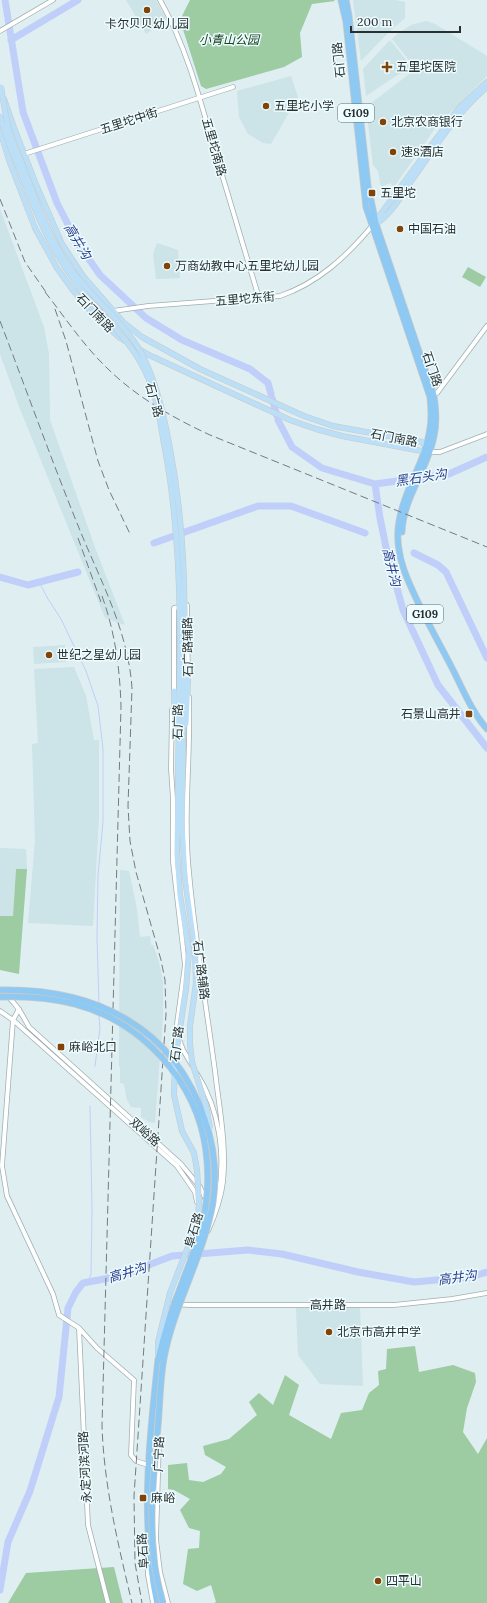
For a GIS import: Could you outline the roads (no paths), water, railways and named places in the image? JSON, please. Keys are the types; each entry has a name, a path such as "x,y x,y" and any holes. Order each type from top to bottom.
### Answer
{"highway":[{"name":"石门路","path":"341,0 346,22 365,199 375,223 432,397 430,427 426,450 399,524 398,535 404,569 409,583 456,676 479,719 487,729"},
{"name":"石门路","path":"346,0 353,47 368,186 375,223"},
{"name":"石门路","path":"412,490 402,527 402,539 406,562 417,592 462,680 487,724"},
{"name":"阜石路","path":"0,991 50,993 77,998 107,1009 125,1018 148,1034 166,1052 184,1074 198,1101 212,1141 214,1183 210,1220 204,1241 182,1295 171,1330 164,1358 160,1394 153,1473 152,1538 156,1573 163,1603"},
{"name":"阜石路","path":"0,997 49,999 75,1004 105,1015 126,1026 146,1041 172,1068 186,1090 194,1109 206,1150 208,1178 204,1219 164,1333 158,1360 148,1474 149,1558 157,1603"}],"main road":[{"name":"五里坨东街","path":"375,223 459,108 487,82"},
{"name":"石门南路","path":"0,85 24,154 50,220 62,244 83,276 123,322 142,337 170,354 285,408 334,426 422,442 426,450"},
{"name":"石广路","path":"0,85 8,128 39,209 53,238 69,266 83,285 127,333 141,352 152,376 161,403 178,493 183,569 182,825 184,859 196,952 196,983 190,1026 190,1044 192,1062 206,1106 212,1141"},
{"name":"五里坨东街","path":"375,223 380,222 396,202 464,109 487,87"},
{"name":"石广路","path":"0,116 6,136 41,225 52,247 79,287 118,330 134,351 146,372 160,418 173,498 180,592 182,645 177,853 180,895 189,951 186,989 174,1060 174,1095 182,1130 194,1153 198,1170 199,1203 198,1215 191,1239 170,1293 158,1342 158,1360"},
{"name":"石门南路","path":"0,130 9,160 35,228 57,268 72,289 94,314 120,338 149,355 290,420 342,436 426,450"},
{"path":"182,753 187,711 188,678"},
{"path":"174,691 175,754 178,786"}],"street":[{"path":"1,30 53,0"},
{"name":"五里坨南路","path":"160,0 170,18 184,50 259,298"},
{"name":"五里坨中街","path":"24,154 50,147 234,87"},
{"name":"五里坨东街","path":"94,314 148,306 280,296 297,290 332,268 356,246 375,223"},
{"path":"432,397 487,326"},
{"path":"426,450 440,452 487,434"},
{"name":"石广路辅路","path":"204,1241 217,1211 223,1183 224,1150 188,871 187,798 190,713 187,605 174,608 174,691 171,769 173,799 173,854 185,965 176,1031 183,1050 203,1083 211,1103 220,1140 222,1171 217,1202 213,1203 206,1201"},
{"name":"双峪路","path":"0,991 6,994 19,1009 29,1027 181,1164 200,1187 206,1201 208,1223 202,1247 180,1305"},
{"path":"19,1009 13,1020 2,1166 7,1196 53,1294 60,1315 79,1328 98,1348 134,1380 131,1455 136,1461 148,1465"},
{"name":"双峪路","path":"0,1011 13,1020 177,1166 195,1192 197,1202 196,1224 169,1304"},
{"path":"211,1103 215,1104 219,1102"},
{"name":"高井路","path":"169,1304 394,1305 452,1299 487,1293"},
{"name":"广宁路","path":"153,1603 148,1575 146,1542 148,1465 154,1375 169,1304"},
{"name":"广宁路","path":"168,1603 160,1572 156,1539 159,1448 164,1361 171,1329 180,1305"},
{"name":"永定河滨河路","path":"79,1328 88,1525 108,1603"}],"waterway":[{"name":"高井沟","path":"5,0 23,112 57,203 77,242 100,275 146,318 182,340 250,369 268,383 271,394"},
{"path":"11,40 78,0"},
{"name":"高井沟","path":"272,398 277,416"},
{"name":"高井沟","path":"278,420 292,447 322,468 375,484 387,552 403,610 438,685 487,748"},
{"name":"黑石头沟","path":"375,484 449,474 487,457"},
{"path":"154,543 258,506 291,506 365,533"},
{"path":"414,553 438,565 446,572 487,658"},
{"path":"0,577 28,585 78,572"},
{"path":"39,582 61,619 86,671 98,706 103,749 103,822 98,875 97,938 99,1003"},
{"path":"95,1066 100,1028 99,1016"},
{"path":"88,1282 91,1274 92,1210 90,1106"},
{"name":"高井沟","path":"0,1590 8,1542 30,1491 59,1397 68,1308 76,1292 83,1283 120,1276 172,1256 248,1250 282,1254 358,1272 414,1282 470,1277 487,1272"}],"railway":[{"path":"0,199 25,262 48,295"},
{"path":"45,292 80,338 103,364 127,386 167,413 210,435 487,547"},
{"path":"55,309 66,341 98,461 109,490 131,536"},
{"path":"0,321 79,528 112,606 125,646 132,688 128,806 130,841 136,872 161,960 165,980 166,1014 134,1496 135,1563 142,1603"},
{"path":"78,538 101,602"},
{"path":"102,596 107,610 116,651 121,707 102,1426 103,1448 109,1493 132,1603"}],"place":[{"name":"卡尔贝贝幼儿园","path":"147,10"},
{"name":"五里坨医院","path":"387,67"},
{"name":"五里坨小学","path":"266,106"},
{"name":"北京农商银行","path":"383,122"},
{"name":"速8酒店","path":"393,152"},
{"name":"五里坨","path":"372,193"},
{"name":"中国石油","path":"400,229"},
{"name":"万商幼教中心五里坨幼儿园","path":"167,266"},
{"name":"世纪之星幼儿园","path":"49,655"},
{"name":"石景山高井","path":"469,714"},
{"name":"麻峪北口","path":"61,1047"},
{"name":"北京市高井中学","path":"329,1332"},
{"name":"麻峪","path":"143,1498"},
{"name":"四平山","path":"378,1581"}],"park label":[{"name":"小青山公园","path":"229,40"}]}
